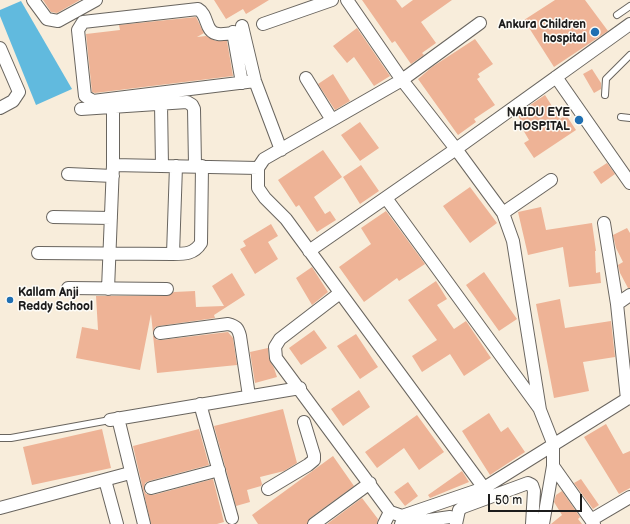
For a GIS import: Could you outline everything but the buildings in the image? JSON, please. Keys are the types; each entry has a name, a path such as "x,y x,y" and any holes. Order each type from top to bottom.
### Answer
{"street":[{"path":"33,0 47,19 58,20 96,0"},
{"path":"264,24 332,0"},
{"path":"346,0 402,80 456,149 503,213 513,240 540,410 553,443 553,466 543,524"},
{"path":"242,83 244,62 239,30 218,34 213,32 207,26 205,15 198,8 83,22 78,30 86,96 93,101 242,83 255,81"},
{"path":"480,23 402,80 281,150 264,158 258,168 258,188 265,198 286,219 484,488"},
{"path":"309,251 456,149 630,24"},
{"path":"0,48 19,92 13,101 0,108"},
{"path":"244,62 255,81 281,150"},
{"path":"556,77 630,183"},
{"path":"306,78 332,120"},
{"path":"38,253 110,252 189,254 197,250 201,244 198,166 194,109 192,105 187,102 82,109"},
{"path":"161,104 162,166"},
{"path":"108,288 113,171 113,107"},
{"path":"68,174 162,166 258,168"},
{"path":"173,254 176,166"},
{"path":"503,213 551,180"},
{"path":"386,198 540,410"},
{"path":"54,216 111,218"},
{"path":"340,293 280,338 275,347 279,363 300,388 390,512 402,516 484,488 553,443 629,398 617,304 604,223"},
{"path":"68,288 167,289"},
{"path":"617,304 630,295"},
{"path":"160,333 228,324 234,325 238,328 240,336 249,396"},
{"path":"144,524 114,419 300,388"},
{"path":"200,404 232,518"},
{"path":"268,489 312,462 314,455 306,427 327,425"},
{"path":"553,466 592,522 630,497"},
{"path":"151,488 219,470"},
{"path":"0,508 130,473"},
{"path":"105,480 117,524"},
{"path":"314,524 370,483"},
{"path":"452,522 459,510 463,507 528,483 532,485 534,491 532,524"},
{"path":"452,499 452,522"},
{"path":"384,524 390,512"},
{"path":"401,524 452,522"}],"lane":[{"path":"616,15 630,6"},
{"path":"605,95 606,79 630,55"},
{"path":"621,116 630,118"},
{"path":"0,438 12,438 114,419"}],"water":[{"path":"21,1 72,89 36,105 0,16 0,10"}],"place":[{"name":"Ankura Children hospital","path":"595,32"},
{"name":"NAIDU EYE HOSPITAL","path":"579,120"},
{"name":"Kallam Anji Reddy School","path":"10,300"}]}
